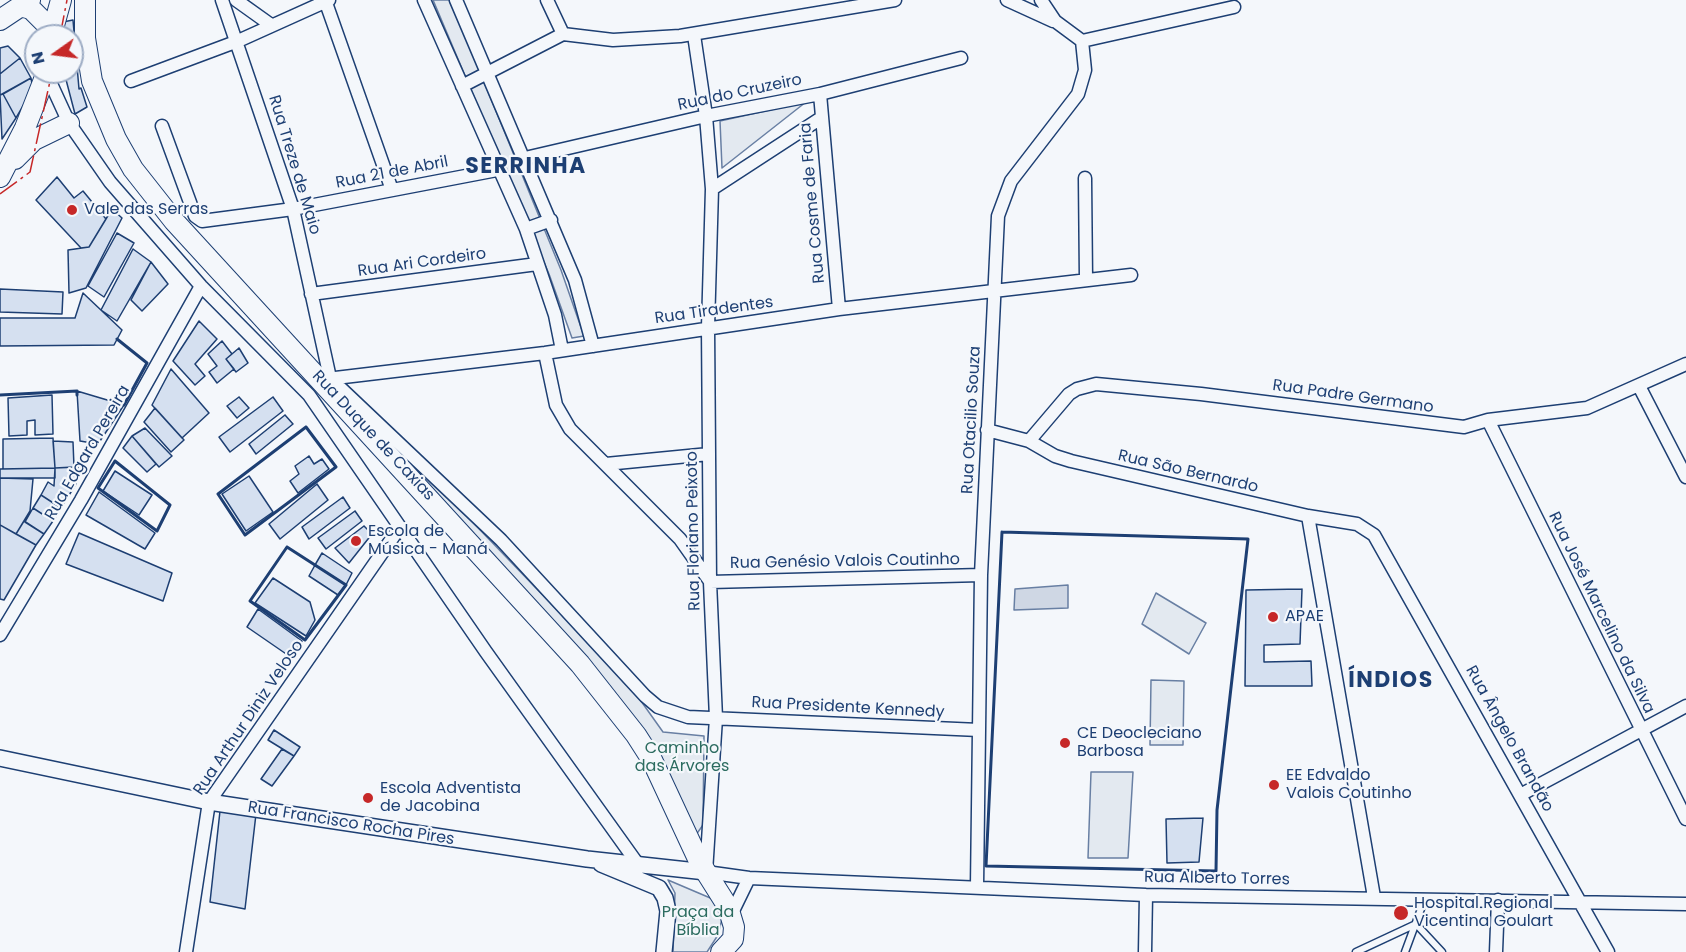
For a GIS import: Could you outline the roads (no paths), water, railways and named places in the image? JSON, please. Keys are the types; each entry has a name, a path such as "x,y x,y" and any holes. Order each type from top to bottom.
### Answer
{"main road":[{"path":"54,24 61,0"},
{"name":"Rua Duque de Caxias","path":"85,0 85,38 92,81 116,140 133,169 174,221 326,379 580,664 652,760 703,866 732,915"},
{"path":"0,20 25,3 44,24"},
{"path":"1,174 25,128 43,84"},
{"path":"1,174 34,140 69,123"},
{"path":"730,948 732,915"}],"street":[{"name":"Rua Treze de Maio","path":"222,0 238,41 293,209 326,379"},
{"path":"236,0 271,26"},
{"path":"424,0 526,229 555,315 562,350"},
{"path":"456,0 575,280 593,346"},
{"path":"547,0 563,34"},
{"path":"462,86 563,34 612,40 694,35 822,6 895,0"},
{"path":"1007,0 1054,21 1082,41 1234,7"},
{"path":"1041,0 1054,21"},
{"path":"131,81 238,41 327,1 392,190"},
{"name":"Rua Floriano Peixoto","path":"694,35 706,116 712,189 708,327 710,582 716,718 703,866"},
{"name":"Rua Otacilio Souza","path":"977,886 981,575 996,239 1004,198 1011,181 1078,94 1085,70 1082,41"},
{"name":"Rua do Cruzeiro","path":"525,158 706,116 820,94 962,58"},
{"name":"Rua Duque de Caxias","path":"52,84 69,123 110,182 201,286 309,395 486,652 637,863"},
{"name":"Rua Cosme de Faria","path":"820,94 839,309"},
{"path":"712,189 821,118"},
{"path":"162,126 197,219 214,220 293,209"},
{"name":"Rua 21 de Abril","path":"293,209 498,170"},
{"path":"1085,178 1086,280"},
{"path":"526,229 551,220"},
{"name":"Rua Ari Cordeiro","path":"311,294 537,264"},
{"name":"Rua Tiradentes","path":"326,379 545,354 708,327 839,309 1131,275"},
{"name":"Rua Edgard Pereira","path":"0,635 81,500 201,286"},
{"path":"545,354 552,394 570,429 680,539 710,582"},
{"name":"Rua Padre Germano","path":"1029,441 1069,394 1077,389 1096,384 1201,394 1464,427 1488,420 1573,411 1639,386 1686,364"},
{"path":"309,395 326,379"},
{"name":"Rua Duque de Caxias","path":"326,379 501,540 645,696 672,714 716,718"},
{"path":"1639,386 1686,477"},
{"name":"Rua José Marcelino da Silva","path":"1488,420 1640,731 1686,819"},
{"name":"Rua São Bernardo","path":"987,430 1029,441 1055,456 1071,461 1308,516 1357,524 1374,535 1380,544"},
{"path":"606,464 709,454"},
{"path":"1308,516 1374,897"},
{"name":"Rua Arthur Diniz Veloso","path":"186,952 209,802 400,526"},
{"name":"Rua Ângelo Brandão","path":"1380,544 1522,794 1608,952"},
{"name":"Rua Genésio Valois Coutinho","path":"710,582 981,575"},
{"path":"1522,794 1686,706"},
{"name":"Rua Presidente Kennedy","path":"716,718 979,730"},
{"name":"Rua Francisco Rocha Pires","path":"0,758 209,802 587,859 703,866 749,878"},
{"path":"587,859 659,888 668,910 664,952"},
{"path":"732,915 749,878"},
{"name":"Rua Alberto Torres","path":"749,878 1146,895 1686,904"},
{"path":"1145,952 1146,895"},
{"path":"1496,952 1498,900"}],"lane":[{"path":"1405,952 1426,898"},
{"path":"1356,952 1416,924"},
{"path":"1416,924 1442,952"}],"place":[{"name":"Vale das Serras","path":"72,210"},
{"name":"Escola de Música - Maná","path":"356,541"},
{"name":"APAE","path":"1273,617"},
{"name":"CE Deocleciano Barbosa","path":"1065,743"},
{"name":"EE Edvaldo Valois Coutinho","path":"1274,785"},
{"name":"Escola Adventista de Jacobina","path":"368,798"},
{"name":"Hospital Regional Vicentina Goulart","path":"1401,913"}],"district":[{"name":"SERRINHA","path":"526,167"},
{"name":"ÍNDIOS","path":"1391,681"}],"park label":[{"name":"Caminho das Árvores","path":"682,758"},
{"name":"Praça da Bíblia","path":"698,922"}]}
